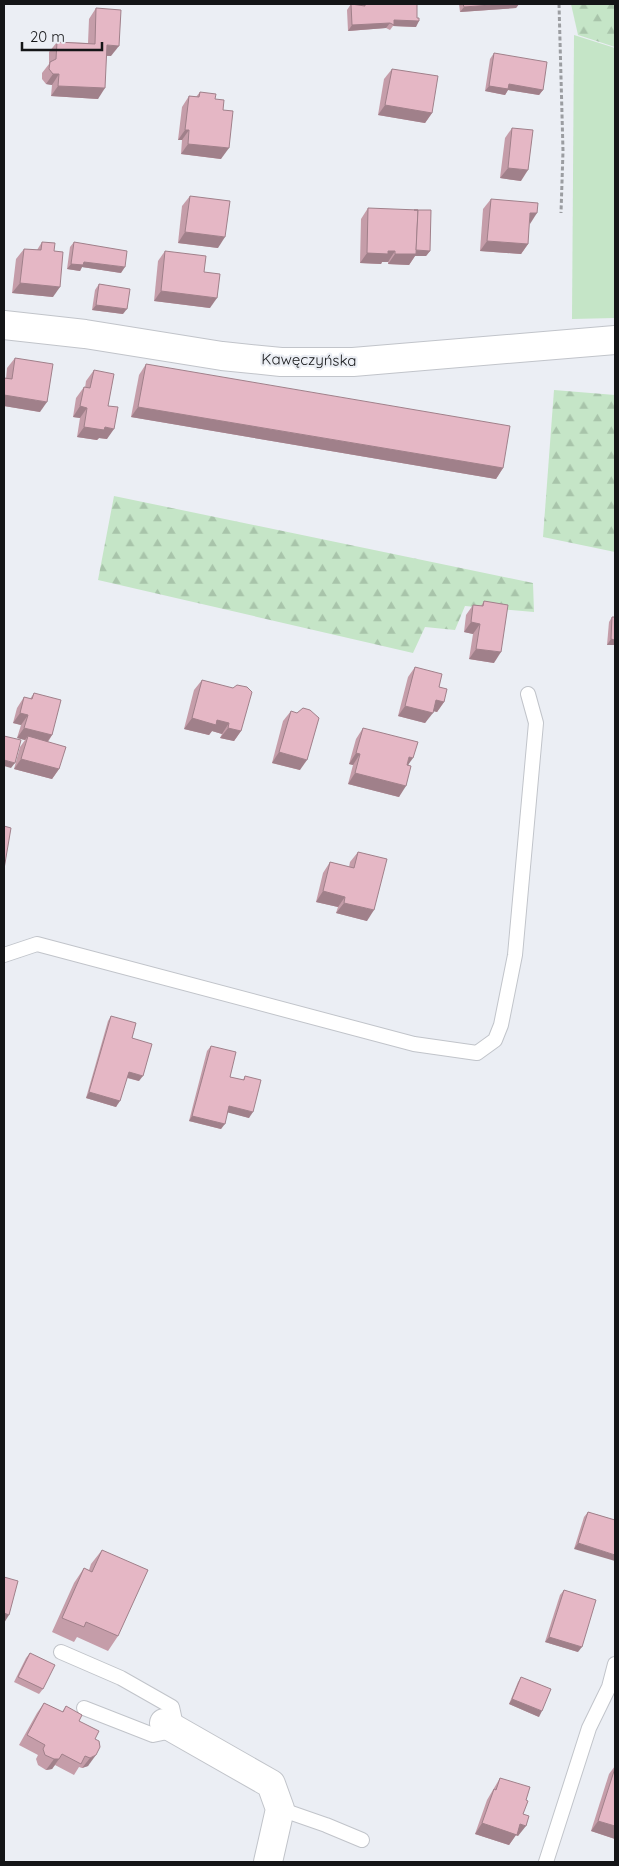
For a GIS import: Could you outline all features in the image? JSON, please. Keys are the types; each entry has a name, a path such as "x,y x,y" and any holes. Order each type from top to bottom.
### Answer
{"street":[{"name":"Kawęczyńska","path":"4,325 85,334 222,356 281,362 353,362 615,340"},
{"path":"170,1726 271,1784 280,1810 268,1862"}],"lane":[{"path":"4,954 36,944 414,1044 477,1053 495,1040 501,1024 515,956 536,722 528,694"},
{"path":"61,1652 121,1678 172,1707 170,1726 154,1735 84,1708"},
{"path":"546,1862 589,1728 609,1687 615,1664"},
{"path":"280,1810 326,1824 362,1840"}],"path":[{"path":"559,4 563,151 561,214"}],"green space":[{"path":"571,4 615,4 615,47 578,35"},
{"path":"574,35 615,48 615,318 572,319"},
{"path":"554,390 615,395 615,552 543,537"},
{"path":"114,496 533,583 534,612 465,606 455,630 425,627 413,653 98,580"}],"building":[{"path":"351,4 365,6 365,4 417,4 417,18 419,18 419,21 394,20 394,25 390,23 352,25"},
{"path":"463,4 505,4 464,7"},
{"path":"96,8 121,10 119,46 107,45 105,88 58,86 59,74 53,74 49,69 50,62 56,59 57,42 95,44"},
{"path":"494,53 547,62 543,90 509,84 508,89 489,86"},
{"path":"392,69 438,76 432,113 385,105"},
{"path":"200,92 216,94 215,99 224,100 223,110 233,111 229,148 188,144 189,130 185,130 189,96 199,97"},
{"path":"512,128 533,130 528,170 508,168"},
{"path":"190,196 230,201 225,237 185,232"},
{"path":"491,199 538,203 537,213 530,213 528,244 487,241"},
{"path":"368,208 418,210 416,254 395,254 395,251 388,251 388,254 367,253"},
{"path":"418,210 431,210 430,251 416,250"},
{"path":"42,242 55,243 54,251 63,252 60,287 20,283 24,249 41,250"},
{"path":"74,242 127,251 125,267 84,262 83,265 71,264"},
{"path":"165,251 206,256 204,272 220,274 217,298 161,291"},
{"path":"99,284 130,289 127,309 96,305"},
{"path":"15,358 53,364 47,402 4,395 4,378 12,379"},
{"path":"146,364 510,426 503,468 138,407"},
{"path":"94,370 114,374 108,406 118,407 114,429 105,427 104,430 84,427 87,408 80,406 84,387 90,388"},
{"path":"484,601 508,605 501,652 476,649 480,624 471,622 473,605 483,606"},
{"path":"612,617 615,617 615,640 611,639"},
{"path":"415,667 442,674 439,687 447,689 444,702 436,700 433,713 405,706"},
{"path":"202,680 233,688 237,685 247,687 252,692 241,731 228,728 229,723 217,720 216,725 192,718"},
{"path":"34,693 61,700 52,735 24,728 28,715 20,713 24,697 32,699"},
{"path":"303,708 310,710 319,718 307,760 279,752 291,711 297,713"},
{"path":"363,728 418,742 413,758 409,757 407,765 411,766 406,786 355,773 360,754 356,753"},
{"path":"4,736 21,740 15,763 4,760"},
{"path":"28,736 66,747 59,769 21,759"},
{"path":"4,826 11,828 4,869"},
{"path":"358,852 387,859 374,910 344,903 345,897 323,891 330,862 354,868"},
{"path":"111,1016 136,1023 132,1038 152,1044 143,1076 129,1072 120,1101 89,1092"},
{"path":"211,1046 236,1052 230,1077 244,1080 245,1076 261,1080 253,1112 229,1106 225,1124 192,1116"},
{"path":"588,1512 615,1520 615,1555 578,1543"},
{"path":"102,1550 148,1570 118,1636 86,1622 84,1627 62,1618 84,1568 92,1572"},
{"path":"4,1577 18,1581 9,1615 4,1613"},
{"path":"564,1590 596,1600 582,1647 549,1637"},
{"path":"30,1653 55,1665 43,1689 18,1677"},
{"path":"521,1677 551,1689 542,1711 512,1699"},
{"path":"44,1703 63,1712 66,1706 82,1715 79,1721 99,1731 95,1739 99,1741 100,1747 96,1755 90,1758 85,1756 81,1764 62,1754 59,1759 45,1755 43,1749 45,1745 27,1735"},
{"path":"615,1768 615,1826 598,1821"},
{"path":"500,1778 530,1787 526,1800 528,1801 523,1814 529,1816 526,1826 520,1824 517,1835 482,1823"}]}
